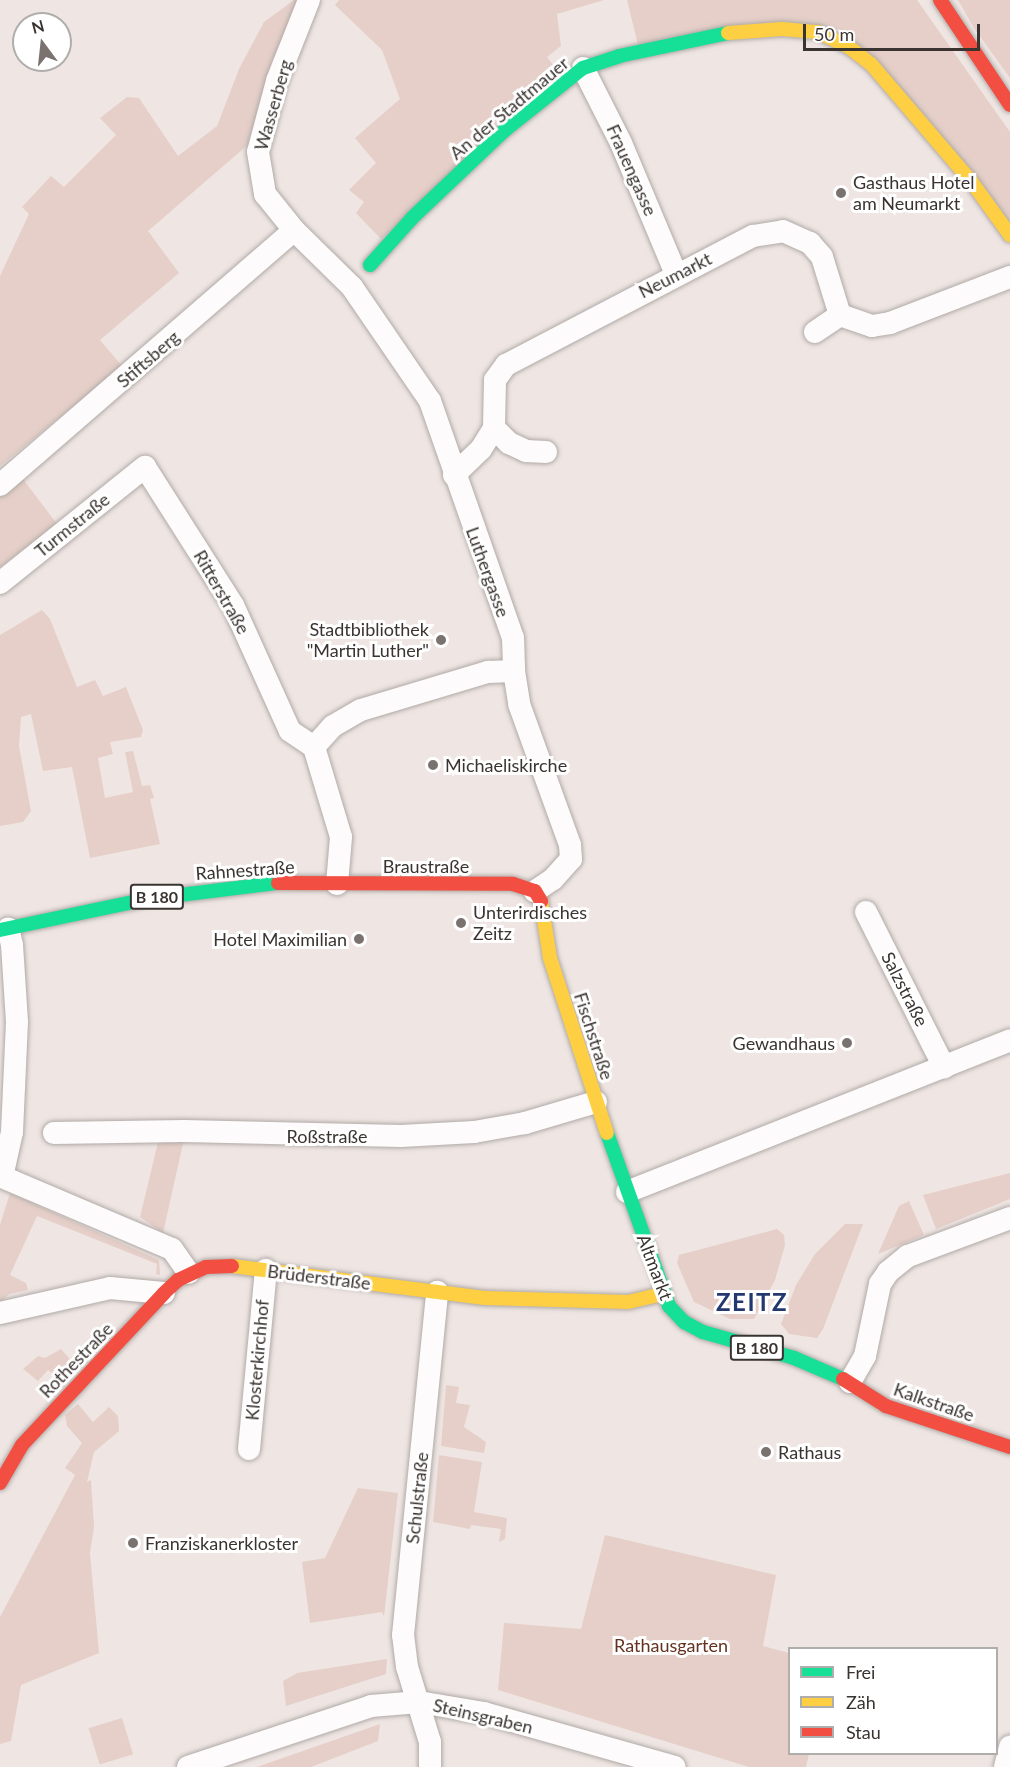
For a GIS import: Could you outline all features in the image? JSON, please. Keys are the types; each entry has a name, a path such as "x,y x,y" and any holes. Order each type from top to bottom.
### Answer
{"street":[{"name":"Wasserberg","path":"309,0 277,81 258,152 265,194 294,231 352,287 430,401 454,475"},
{"path":"940,0 974,56 1010,105"},
{"name":"An der Stadtmauer","path":"370,265 406,224 505,130 583,68 619,56 721,34 782,29 818,32 849,47 892,86 1010,235"},
{"name":"Frauengasse","path":"583,68 621,143 676,274"},
{"name":"Stiftsberg","path":"0,485 294,231"},
{"name":"Neumarkt","path":"494,428 495,380 506,365 676,274 753,236 783,231 810,243 822,257 840,315"},
{"path":"815,332 840,315 872,326 890,323 1010,277"},
{"path":"454,475 481,449 494,428 509,443 526,451 546,452"},
{"name":"Turmstraße","path":"0,583 145,467"},
{"name":"Ritterstraße","path":"145,467 233,605 290,731 314,747"},
{"name":"Luthergasse","path":"454,475 513,638 514,671 519,704 570,852 571,859 564,869 534,891"},
{"path":"327,884 341,837 314,747 333,726 361,710 477,675 514,671"},
{"name":"Rahnestraße","path":"4,929 192,892 274,883 327,884"},
{"name":"Braustraße","path":"327,884 513,884 534,891"},
{"name":"Fischstraße","path":"534,891 544,907 550,958 627,1192"},
{"name":"Salzstraße","path":"866,912 944,1067"},
{"path":"4,929 12,945 17,1022 12,1132 1,1176 172,1250 189,1273"},
{"path":"627,1192 1010,1040"},
{"name":"Roßstraße","path":"54,1134 184,1131 401,1136 494,1128 596,1102"},
{"name":"Altmarkt","path":"627,1192 665,1300 684,1322 703,1332 794,1358 850,1382"},
{"path":"850,1382 865,1356 880,1284 888,1272 908,1256 1010,1218"},
{"name":"Brüderstraße","path":"189,1273 226,1264 437,1292 549,1302 665,1300"},
{"name":"Klosterkirchhof","path":"249,1449 266,1270"},
{"name":"Rothestraße","path":"0,1482 41,1422 164,1293 189,1273"},
{"path":"5,1312 110,1288 164,1293"},
{"name":"Schulstraße","path":"430,1767 430,1742 406,1660 403,1635 437,1292"},
{"name":"Kalkstraße","path":"850,1382 886,1406 1010,1447"},
{"name":"Steinsgraben","path":"188,1767 371,1706 419,1702 484,1713 675,1767"},
{"path":"1005,1767 1010,1747"}],"green space":[{"path":"294,0 299,0 272,61 250,143 148,231 179,273 100,340 122,366 0,466 0,276 29,214 22,207 51,176 64,187 116,135 100,118 127,97 139,98 178,156 217,126 239,69 264,22"},
{"path":"339,0 604,0 557,14 561,46 547,57 562,76 381,239 356,213 364,202 349,190 376,163 355,138 400,99 382,50 335,5"},
{"path":"627,0 917,0 1010,132 1010,222 839,29 638,45"},
{"path":"958,0 1010,0 1010,78 974,28"},
{"path":"23,479 57,524 0,567 0,497"},
{"path":"42,610 50,619 77,687 95,680 103,696 126,687 143,730 141,737 110,742 113,754 98,758 105,798 133,792 125,752 133,751 142,786 150,785 154,798 150,799 160,844 90,858 72,767 43,771 31,714 21,717 19,746 31,811 23,822 0,826 0,635"},
{"path":"159,1138 184,1139 163,1233 140,1217"},
{"path":"1010,1173 1010,1199 936,1229 923,1195"},
{"path":"10,1193 159,1260 160,1275 156,1274 157,1264 37,1216 10,1275 26,1283 28,1290 9,1294 0,1303 0,1225"},
{"path":"909,1201 924,1235 878,1254 899,1206"},
{"path":"845,1224 863,1224 823,1329 817,1338 789,1334 781,1324 796,1285 815,1254"},
{"path":"777,1229 784,1235 785,1245 775,1280 754,1319 730,1319 694,1302 677,1263 679,1255"},
{"path":"61,1349 76,1366 61,1381 48,1370 38,1381 23,1369 38,1356 45,1358"},
{"path":"446,1385 459,1387 456,1403 470,1405 464,1427 486,1442 484,1453 441,1446"},
{"path":"78,1404 93,1422 109,1407 118,1416 119,1431 94,1452 87,1482 91,1480 94,1527 90,1553 99,1653 21,1685 11,1741 0,1744 0,1617 75,1475 65,1468 82,1443 67,1426 65,1415"},
{"path":"439,1455 482,1462 474,1512 507,1518 505,1539 499,1542 501,1529 471,1525 470,1529 433,1522"},
{"path":"358,1488 398,1493 384,1617 382,1612 310,1623 302,1562 325,1558"},
{"name":"Rathausgarten","path":"605,1535 776,1575 763,1646 788,1653 788,1755 809,1755 806,1767 749,1767 498,1690 504,1623 581,1629"},
{"path":"387,1659 386,1674 286,1706 283,1681 297,1673"},
{"path":"122,1718 133,1754 100,1765 89,1728"},
{"path":"380,1724 378,1741 311,1767 257,1767"}],"traffic: fast":[{"path":"370,265 413,217 505,130 583,68 619,56 728,33"},
{"path":"0,930 147,899 278,883"},
{"path":"607,1133 669,1306 684,1322 703,1332 794,1358 843,1379"}],"traffic: slow":[{"path":"728,33 782,29 818,32 849,47 871,64 971,181 1010,235"},
{"path":"541,901 550,958 607,1133"},
{"path":"232,1266 485,1298 628,1302 662,1294"}],"traffic: jam":[{"path":"940,0 1010,105"},
{"path":"278,883 513,884 535,891 541,901"},
{"path":"0,1483 22,1445 164,1293 178,1280 206,1267 232,1266"},
{"path":"843,1379 886,1406 1010,1447"}],"place":[{"name":"Gasthaus Hotel am Neumarkt","path":"841,193"},
{"name":"Stadtbibliothek \"Martin Luther\"","path":"441,640"},
{"name":"Michaeliskirche","path":"433,765"},
{"name":"Unterirdisches Zeitz","path":"461,923"},
{"name":"Hotel Maximilian","path":"359,939"},
{"name":"Gewandhaus","path":"847,1043"},
{"name":"Rathaus","path":"766,1452"},
{"name":"Franziskanerkloster","path":"133,1543"}],"district":[{"name":"ZEITZ","path":"752,1302"}]}
